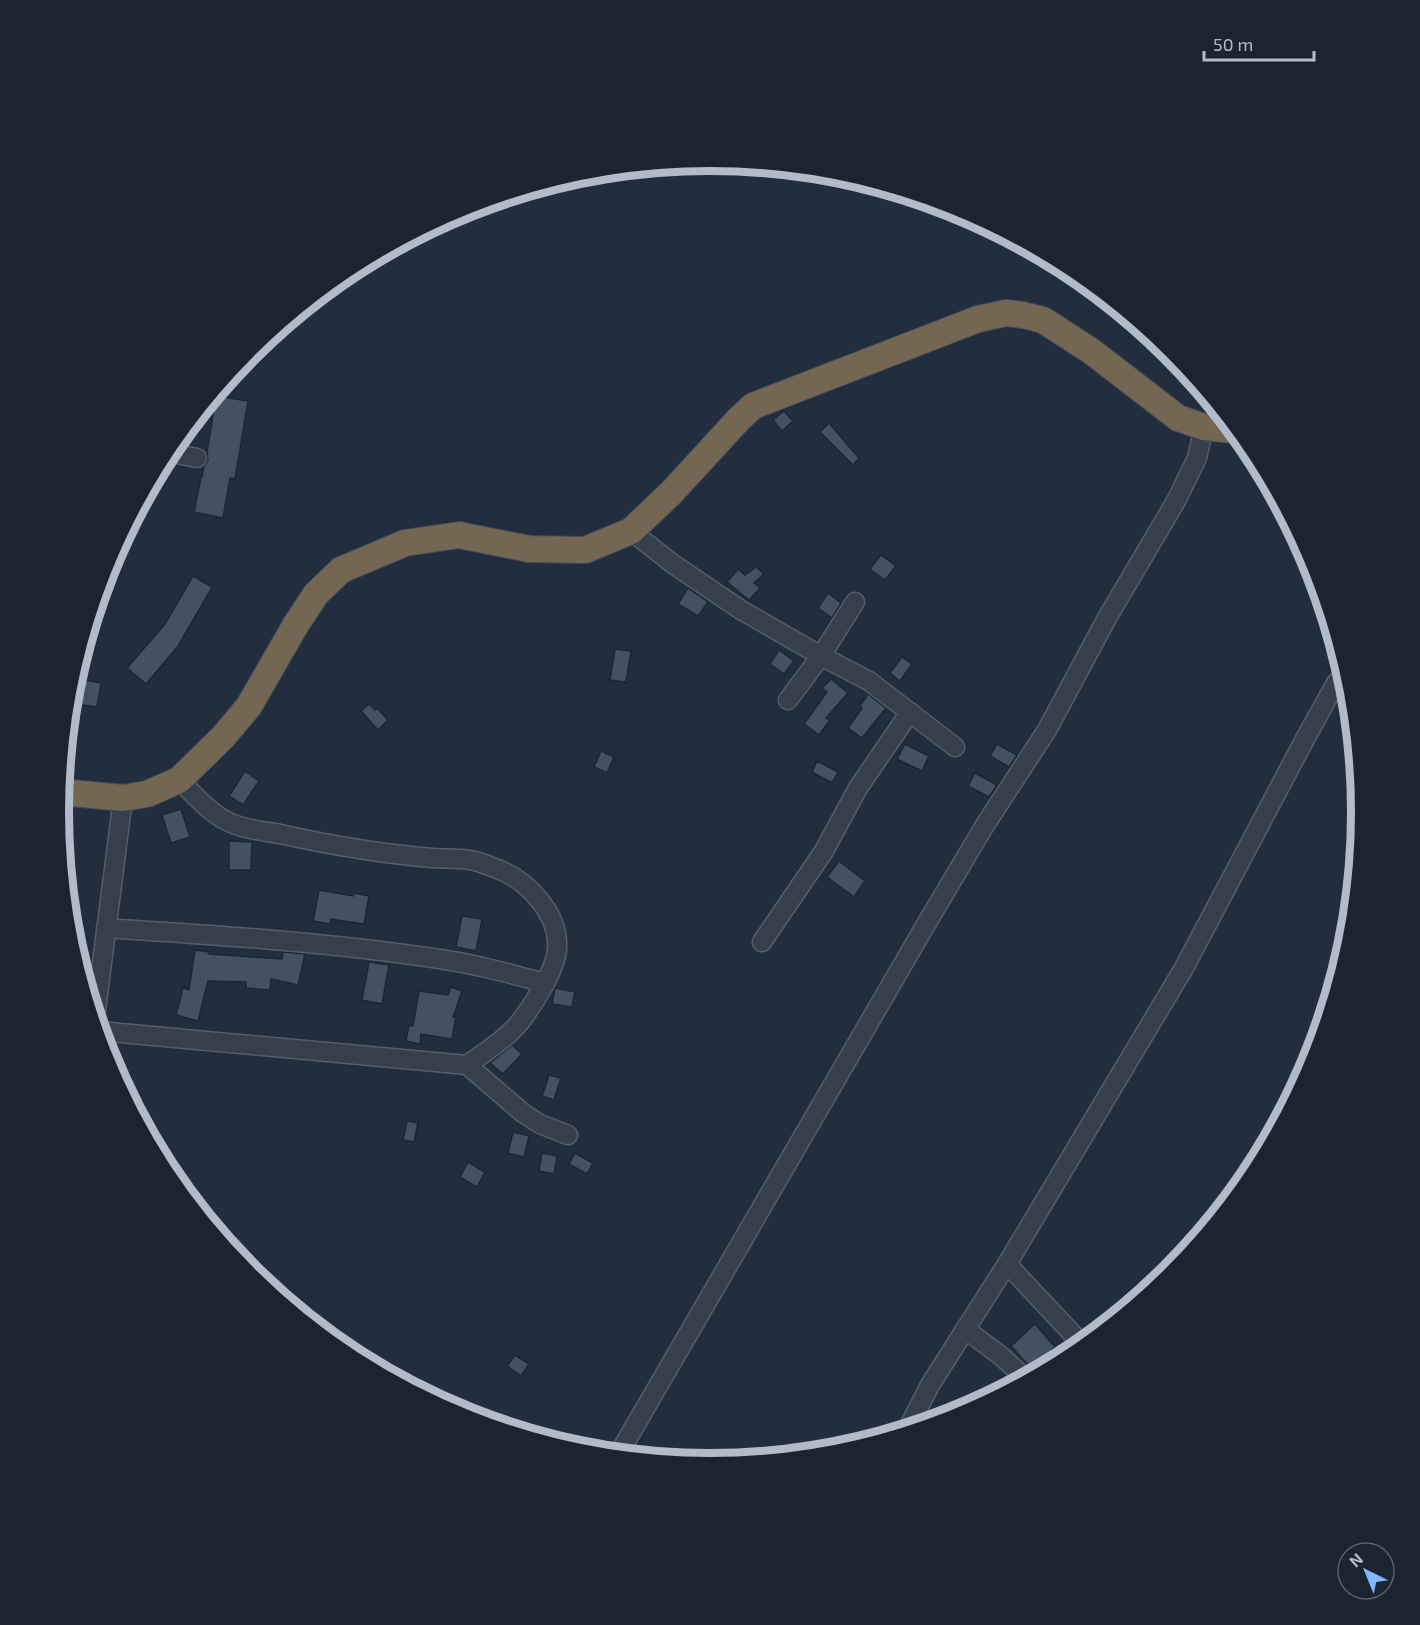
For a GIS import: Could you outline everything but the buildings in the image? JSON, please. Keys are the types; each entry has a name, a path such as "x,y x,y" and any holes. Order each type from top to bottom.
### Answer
{"highway":[{"path":"69,793 123,798 147,794 179,780 224,737 249,706 316,594 341,570 405,543 459,535 529,549 585,550 632,531 753,406 978,319 1006,313 1043,320 1091,351 1178,418 1204,427 1224,429"}],"street":[{"path":"622,1447 962,863 1047,730 1107,618 1176,501 1197,458 1204,427"},
{"path":"178,454 197,458"},
{"path":"632,531 673,564 777,632 869,681 955,747"},
{"path":"788,700 821,656 855,602"},
{"path":"912,1420 930,1385 1008,1264 1184,968 1338,682"},
{"path":"762,942 824,851 858,788 910,712"},
{"path":"179,780 209,808 231,823 294,837 381,851 470,860 498,868 515,878 538,898 552,921 557,940 556,955 545,983 520,1023 493,1047 467,1065"},
{"path":"97,999 123,798"},
{"path":"106,928 263,938 434,958 488,968 545,983"},
{"path":"108,1031 467,1065 523,1113 540,1124 568,1135"},
{"path":"1008,1264 1076,1338"},
{"path":"965,1329 1020,1373"}]}
